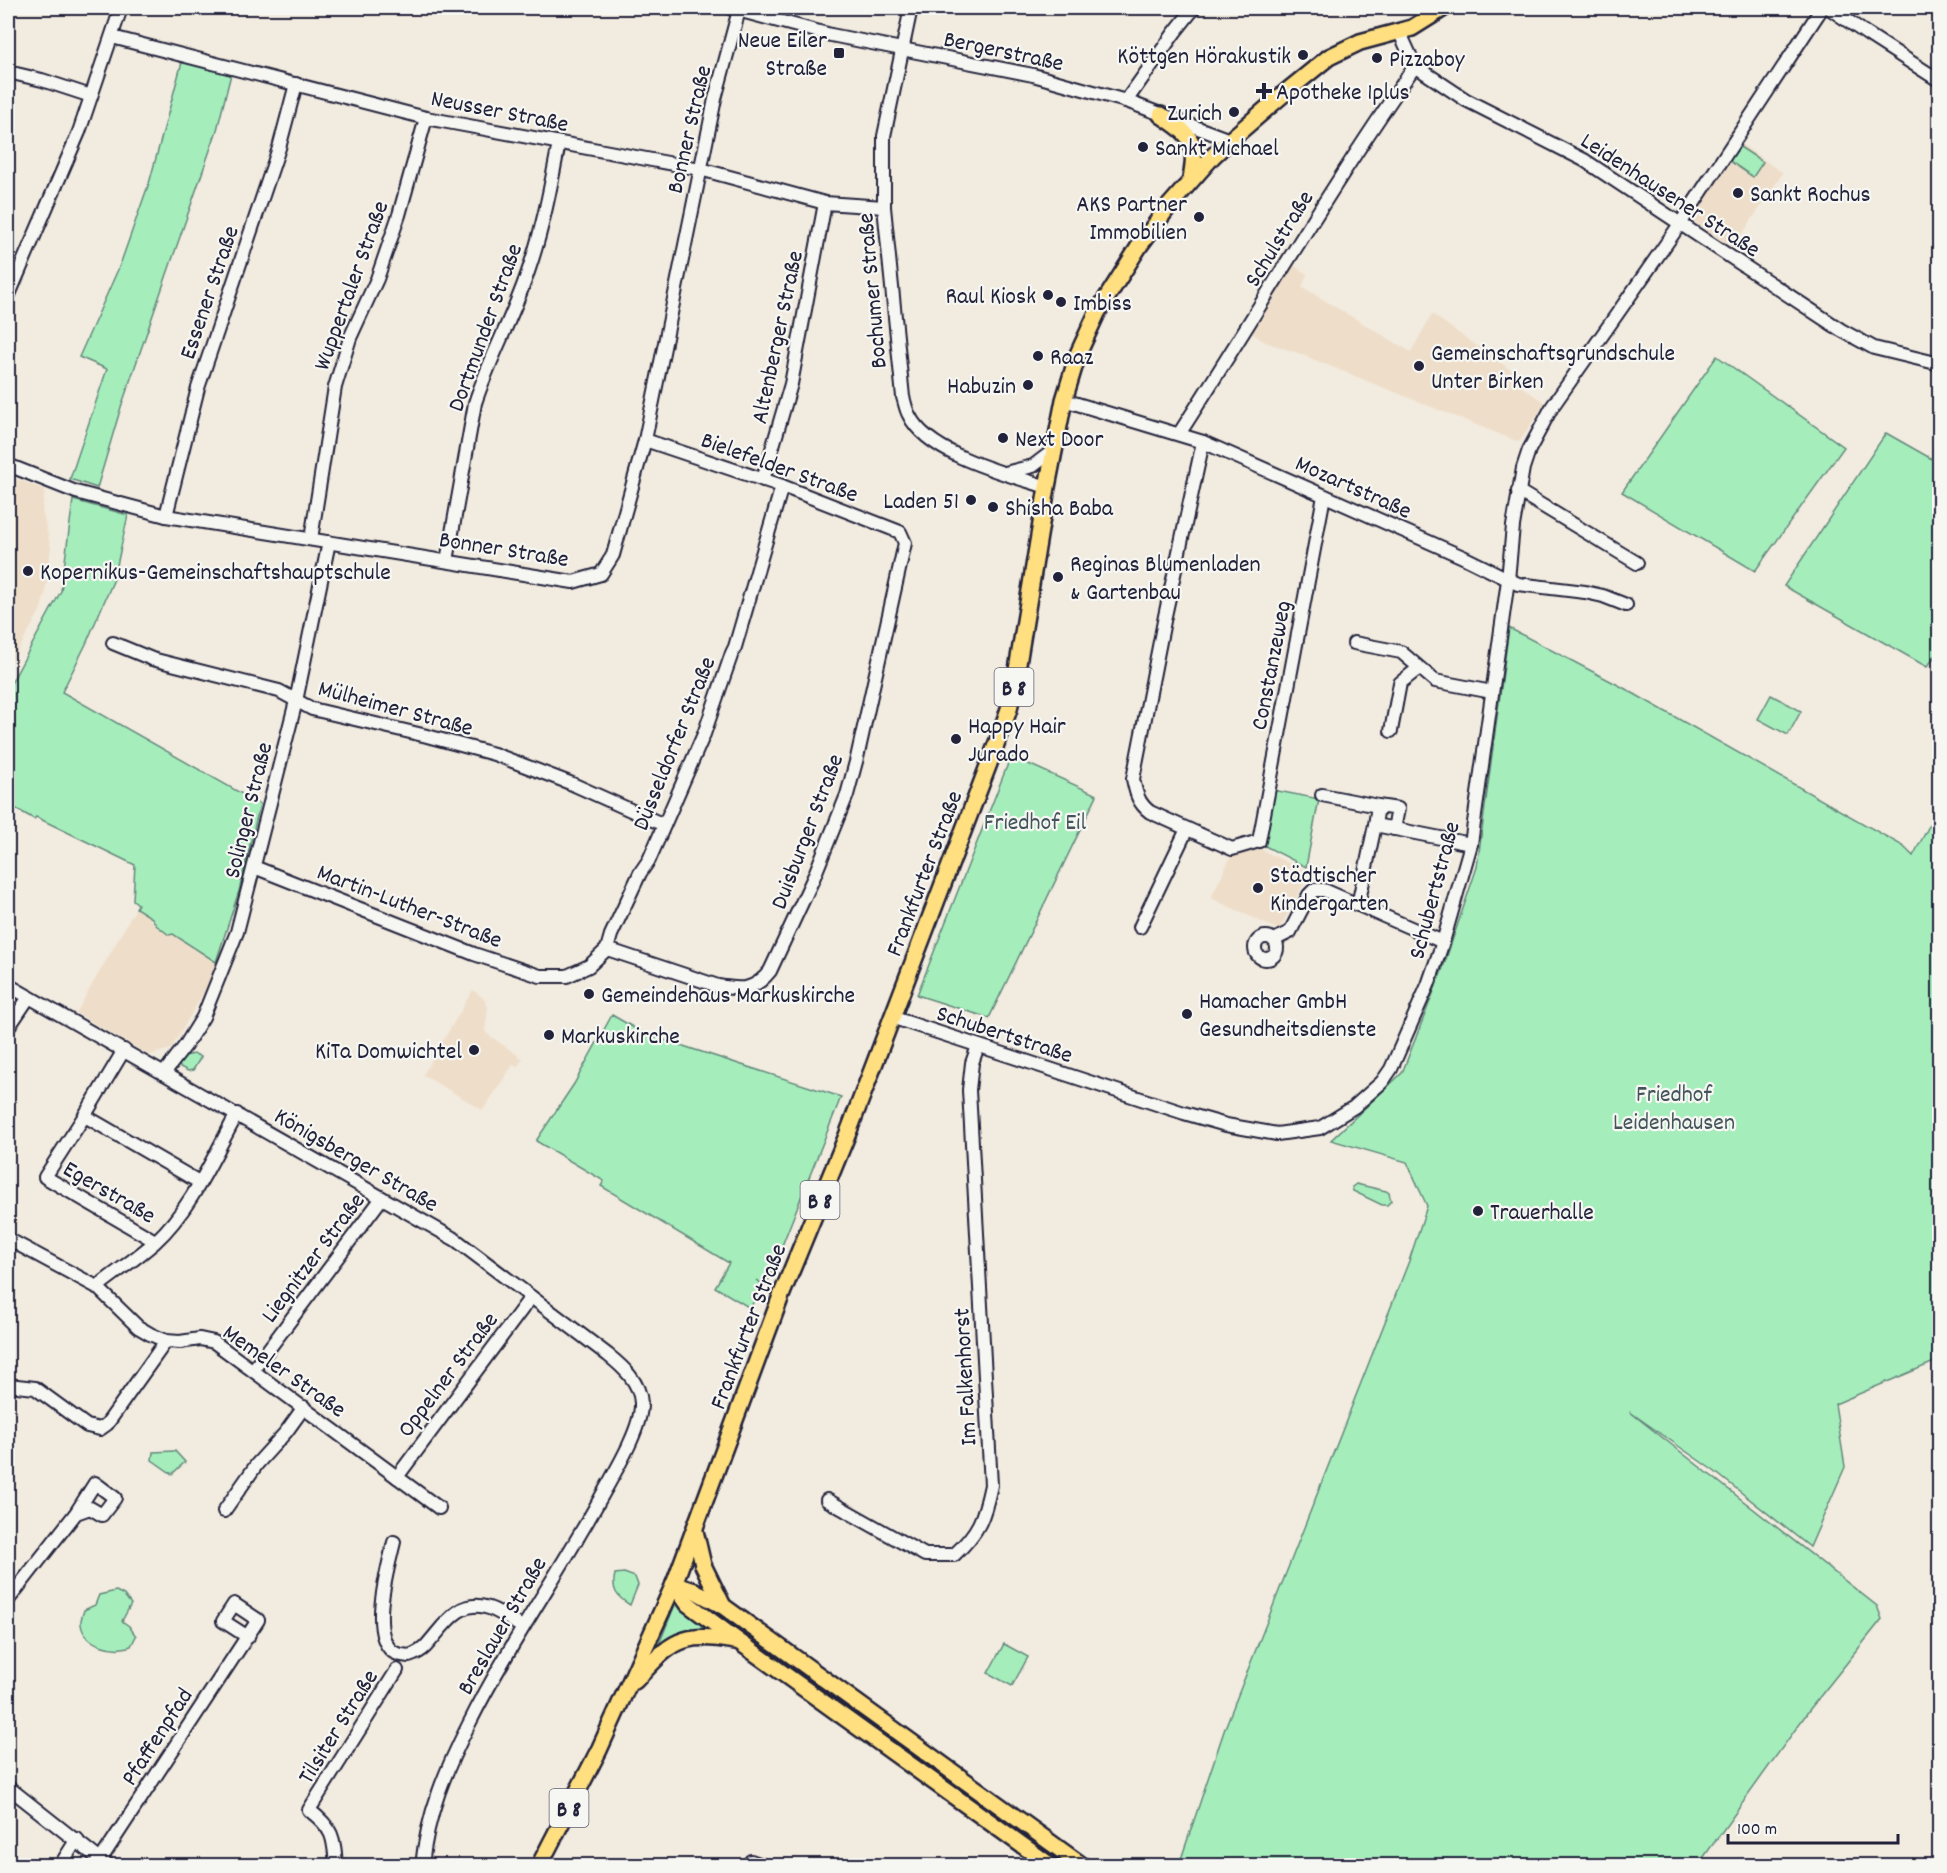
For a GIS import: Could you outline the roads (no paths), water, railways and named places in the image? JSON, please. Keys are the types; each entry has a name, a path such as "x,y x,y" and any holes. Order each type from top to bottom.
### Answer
{"main road":[{"name":"Frankfurter Straße","path":"539,1866 599,1750 674,1584 781,1296 848,1133 1009,709 1064,400 1078,354 1097,313 1140,245 1191,180 1230,140 1329,57 1360,42 1400,33 1424,22 1444,8"},
{"path":"1161,115 1182,129 1190,140 1195,154 1191,180"},
{"path":"695,1529 703,1565 723,1606"},
{"path":"674,1584 694,1591 723,1606 1083,1866"},
{"path":"674,1584 688,1604 1051,1866"},
{"path":"627,1690 660,1655 686,1638 700,1636 738,1641"}],"street":[{"path":"8,297 79,132 121,8"},
{"path":"901,50 911,8"},
{"path":"1126,101 1190,8"},
{"name":"Schubertstraße","path":"891,1017 1184,1113 1226,1125 1277,1134 1320,1128 1354,1107 1382,1082 1415,1017 1443,942 1471,844 1518,491 1529,450 1552,407 1680,224 1822,8"},
{"path":"1829,8 1940,81"},
{"name":"Bergerstraße","path":"734,9 831,35 1033,75 1126,101 1230,140"},
{"name":"Bonner Straße","path":"8,465 76,492 166,516 573,582 601,574 613,555 645,440 734,9"},
{"path":"1400,33 1415,66"},
{"name":"Neusser Straße","path":"112,37 426,118 700,169 825,203 884,207"},
{"name":"Bochumer Straße","path":"901,50 884,136 884,207 901,380 909,415 923,434 945,451 1047,488"},
{"name":"Leidenhausener Straße","path":"1415,66 1466,100 1584,160 1841,330 1874,348 1940,364"},
{"name":"Schulstraße","path":"1179,434 1245,332 1368,132 1415,66"},
{"path":"8,72 92,96"},
{"name":"Essener Straße","path":"166,516 198,388 279,148 296,84"},
{"name":"Wuppertaler Straße","path":"311,539 341,362 377,279 399,215 426,118"},
{"name":"Dortmunder Straße","path":"447,561 475,403 529,270 547,207 559,143"},
{"name":"Altenberger Straße","path":"763,480 791,384 825,203"},
{"name":"Mozartstraße","path":"1064,400 1203,442 1518,584 1594,594 1626,606"},
{"name":"Bielefelder Straße","path":"645,440 782,486 900,532"},
{"path":"1140,927 1187,829 1149,812 1137,798 1133,779 1165,616 1203,442"},
{"path":"1004,473 1033,466 1054,450"},
{"name":"Düsseldorfer Straße","path":"607,949 610,935 640,873 649,860 704,734 735,648 782,486"},
{"path":"1518,491 1637,563"},
{"name":"Constanzeweg","path":"1187,829 1232,849 1259,841 1324,495"},
{"name":"Duisburger Straße","path":"607,949 718,986 748,988 761,983 770,971 813,879 847,795 905,543 900,532"},
{"name":"Solinger Straße","path":"164,1073 185,1046 203,1017 237,932 296,700 329,542"},
{"name":"Mülheimer Straße","path":"113,643 152,659 279,691 312,709 494,754 570,783 664,825"},
{"path":"1354,644 1401,652 1435,681 1492,692"},
{"path":"1391,731 1400,683 1419,668"},
{"path":"1322,795 1398,809 1394,829"},
{"path":"1358,906 1378,806"},
{"path":"1375,825 1471,844"},
{"name":"Martin-Luther-Straße","path":"254,867 481,956 540,976 567,976 589,966 607,949"},
{"path":"1274,940 1290,932 1309,895 1314,890 1324,890 1443,942"},
{"name":"Königsberger Straße","path":"8,985 456,1240 622,1367 637,1388 641,1402 639,1415"},
{"path":"8,1028 29,997"},
{"name":"Im Falkenhorst","path":"827,1500 925,1555 954,1555 970,1540 985,1514 991,1485 969,1090 972,1063 978,1046"},
{"name":"Egerstraße","path":"124,1050 45,1177 155,1241"},
{"path":"97,1287 155,1241 185,1206 237,1114"},
{"path":"84,1116 199,1182"},
{"name":"Liegnitzer Straße","path":"253,1370 382,1198"},
{"name":"Memeler Straße","path":"8,1239 97,1287 140,1328 166,1341 180,1342 200,1339 214,1342 438,1508"},
{"name":"Oppelner Straße","path":"398,1477 531,1297"},
{"path":"8,1385 35,1388 87,1426 100,1429 107,1424 166,1341"},
{"path":"224,1510 257,1464 286,1432 304,1407"},
{"name":"Breslauer Straße","path":"422,1866 427,1828 445,1774 485,1691 589,1518 622,1458 639,1415"},
{"path":"8,1600 76,1513"},
{"path":"394,1542 381,1618 382,1634 386,1645 394,1653 409,1656 424,1649 447,1619 465,1607 481,1605 522,1627"},
{"name":"Pfaffenpfad","path":"104,1862 248,1636"},
{"name":"Tilsiter Straße","path":"336,1866 334,1840 330,1829 309,1810 398,1670"},
{"path":"8,1787 104,1862"},
{"path":"60,1866 77,1839"},
{"path":"751,1861 765,1866"}],"place":[{"name":"Neue Eiler Straße","path":"839,53"},
{"name":"Köttgen Hörakustik","path":"1303,55"},
{"name":"Pizzaboy","path":"1377,58"},
{"name":"Apotheke 1plus","path":"1264,91"},
{"name":"Zurich","path":"1234,112"},
{"name":"Sankt Michael","path":"1143,147"},
{"name":"Sankt Rochus","path":"1738,193"},
{"name":"AKS Partner Immobilien","path":"1199,217"},
{"name":"Raul Kiosk","path":"1048,295"},
{"name":"Imbiss","path":"1061,302"},
{"name":"Raaz","path":"1038,356"},
{"name":"Gemeinschaftsgrundschule Unter Birken","path":"1419,366"},
{"name":"Habuzin","path":"1028,385"},
{"name":"Next Door","path":"1003,438"},
{"name":"Laden 51","path":"971,500"},
{"name":"Shisha Baba","path":"993,507"},
{"name":"Kopernikus-Gemeinschaftshauptschule","path":"28,571"},
{"name":"Reginas Blumenladen & Gartenbau","path":"1058,577"},
{"name":"Happy Hair Jurado","path":"956,739"},
{"name":"Städtischer Kindergarten","path":"1258,888"},
{"name":"Gemeindehaus Markuskirche","path":"589,994"},
{"name":"Hamacher GmbH Gesundheitsdienste","path":"1187,1014"},
{"name":"Markuskirche","path":"549,1035"},
{"name":"KiTa Domwichtel","path":"474,1050"},
{"name":"Trauerhalle","path":"1478,1211"}],"park label":[{"name":"Friedhof Eil","path":"1035,821"},
{"name":"Friedhof Leidenhausen","path":"1674,1107"}]}
